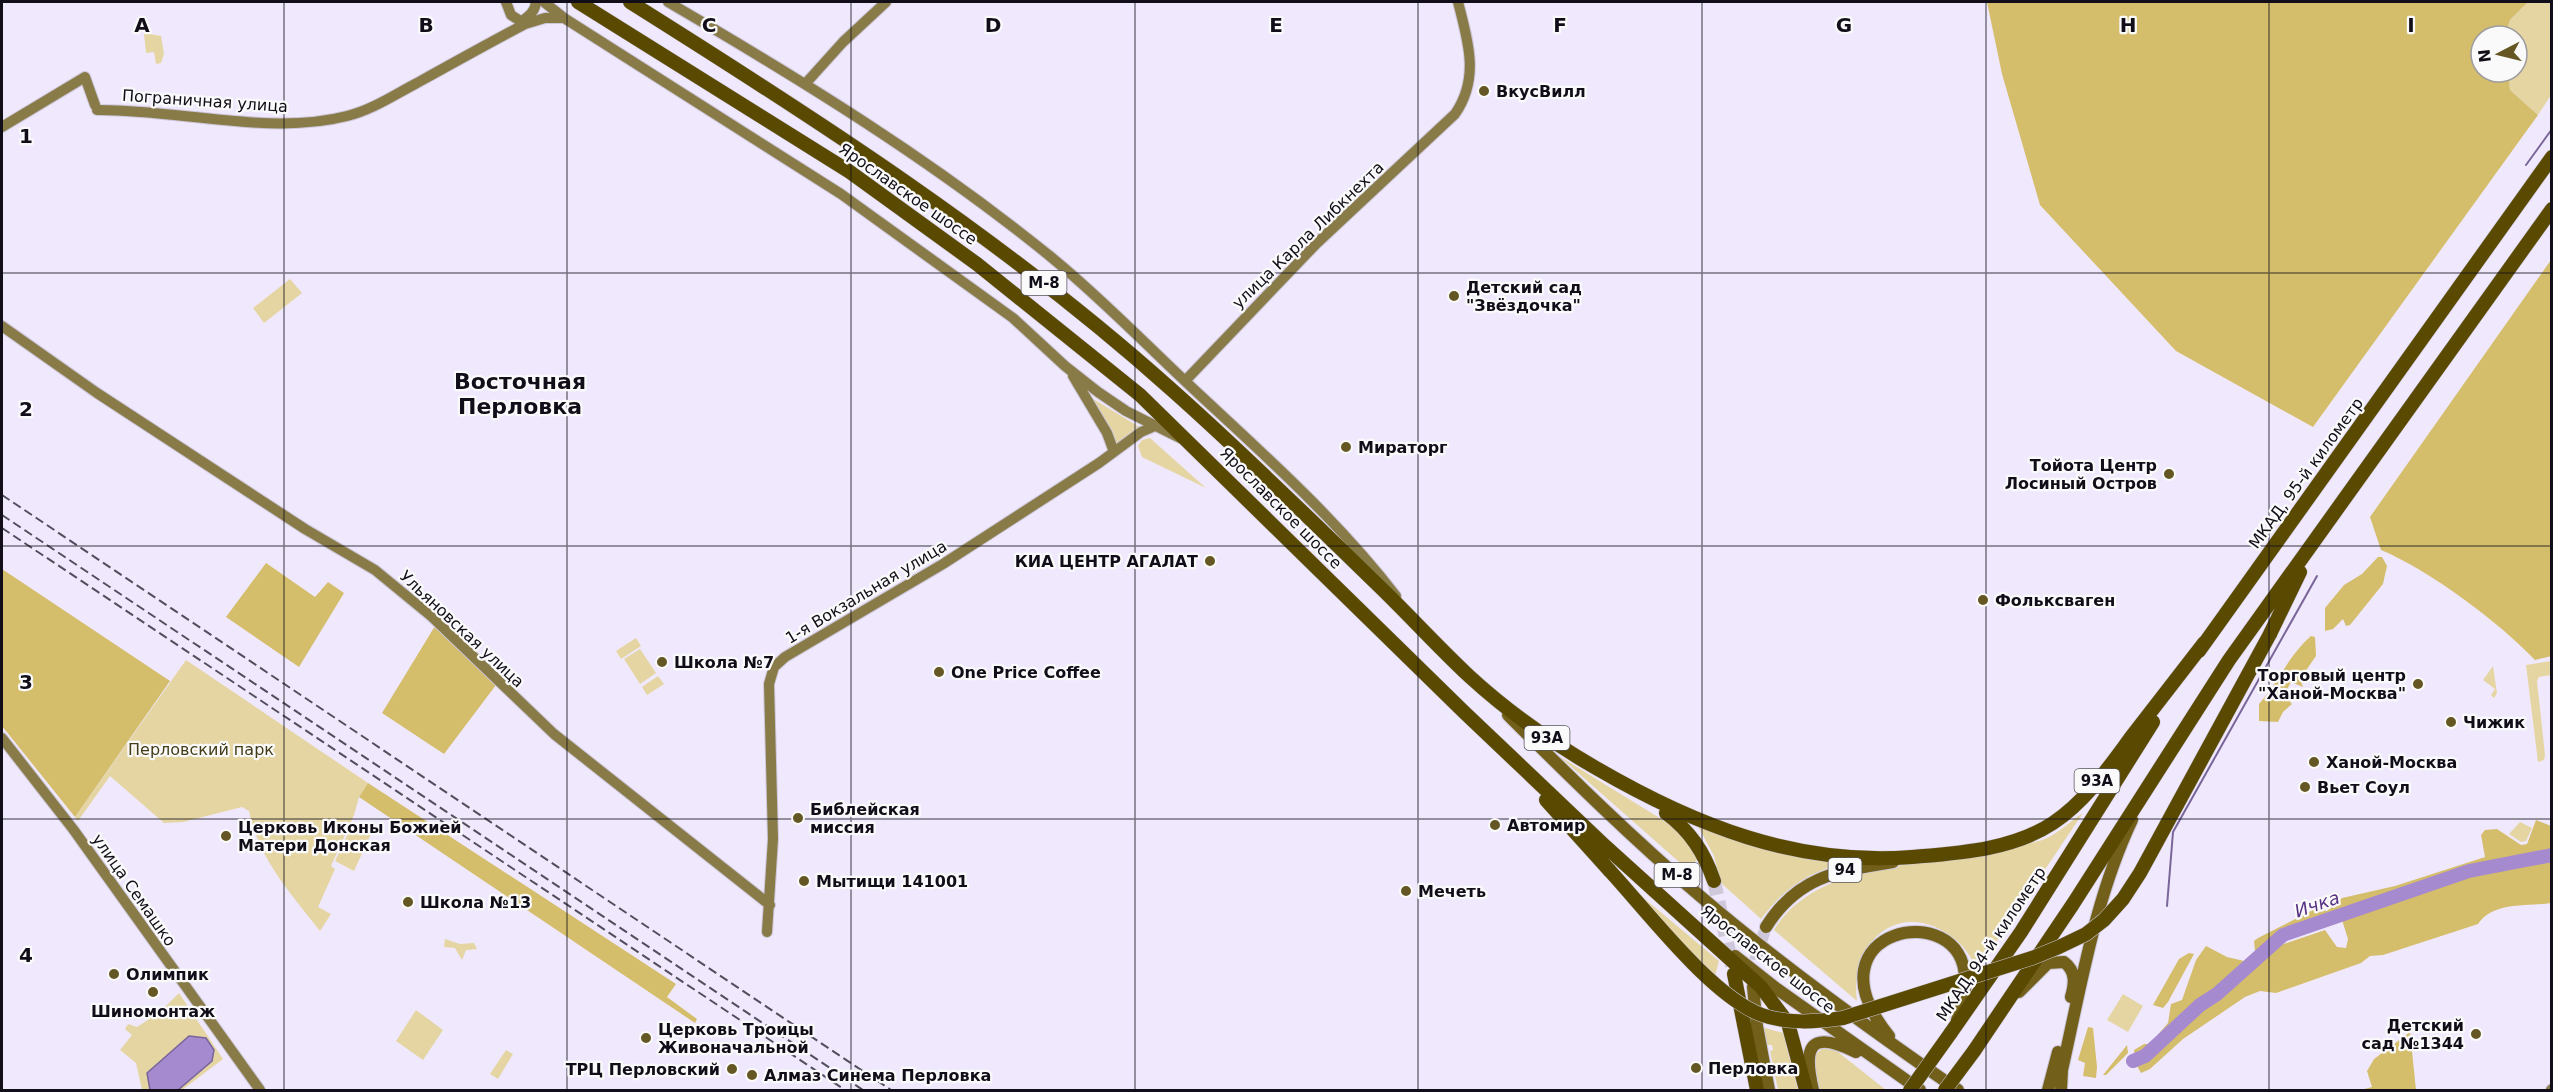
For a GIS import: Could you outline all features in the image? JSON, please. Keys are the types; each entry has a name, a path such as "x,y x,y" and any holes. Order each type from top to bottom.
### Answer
{"highway":[{"name":"Ярославское шоссе","path":"578,2 850,172 935,232 1123,381 1194,445 1605,846 1683,914"},
{"name":"Ярославское шоссе","path":"630,2 752,78 929,198 1046,285 1173,391 1415,620 1471,678"},
{"name":"МКАД, 95-й километр","path":"2097,815 2204,643 2552,157"},
{"path":"1946,1090 2004,1008 2229,660 2552,208"},
{"path":"1466,712 1723,992 1761,1014 1778,1019 1820,1022 1843,1018 2032,958 2086,934 2123,899 2140,873 2270,634 2317,538"},
{"name":"93A","path":"1629,788 1724,831 1815,855 1874,858 1945,854 1995,846 2016,840 2053,823 2070,810 2104,774 2204,643"},
{"name":"93A","path":"1471,678 1532,727 1676,820 1691,836 1708,864 1714,881"},
{"name":"МКАД, 94-й километр","path":"1910,1090 2021,932 2097,815"},
{"path":"1683,914 1761,987 1777,1006 1795,1042 1806,1090"},
{"path":"1734,974 1757,1090"}],"main road":[{"name":"Ярославское шоссе","path":"1471,678 1623,827 1701,897 1901,1050 1958,1090"},
{"path":"2061,1090 2062,1070 2108,883 2126,834 2152,779"},
{"name":"94","path":"1766,927 1789,896 1806,884 1825,876 1945,854"},
{"name":"Ярославское шоссе","path":"1683,914 1777,989 1920,1090"},
{"path":"1901,1050 1873,1014 1864,993 1865,963 1872,951 1889,938 1911,932 1926,932 1941,937 1953,947 1962,961 1966,977 1964,999 1953,1029"},
{"path":"2004,1008 2048,963 2064,962 2070,967 2074,987 2048,1090"},
{"path":"1753,987 1757,1026 1769,1090"},
{"path":"1813,1090 1807,1056 1816,1045 1830,1042 1885,1066"}],"street":[{"path":"506,2 512,15 523,23"},
{"name":"Пограничная улица","path":"2,127 85,77 96,108 134,109 196,118 299,123 346,116 376,106 507,33 530,16 536,7 536,2"},
{"path":"544,2 564,18 841,194 1013,318 1065,366 1126,411 1194,445"},
{"path":"669,2 806,83 1002,218 1053,259 1286,476 1374,568 1415,620"},
{"path":"806,83 843,42 886,2"},
{"name":"улица Карла Либкнехта","path":"1185,381 1321,239 1455,114 1467,93 1471,68 1458,2"},
{"name":"Пограничная улица","path":"523,23 545,18 564,18"},
{"name":"Ульяновская улица","path":"2,326 97,393 305,529 375,570 431,616 554,734 770,905"},
{"path":"1065,366 1086,393 1114,452"},
{"name":"1-я Вокзальная улица","path":"770,905 773,839 769,684 774,667 785,657 943,564 1148,428 1155,426"},
{"name":"улица Семашко","path":"2,738 66,820 260,1090"},
{"path":"767,932 770,905"}],"green space":[{"path":"2528,2 2551,2 2551,95 2538,115 2510,90 2509,84 2529,84 2529,24 2509,24"},
{"path":"144,33 161,36 164,54 161,63 156,64 154,52 146,53"},
{"path":"290,279 302,293 264,323 253,308"},
{"path":"1090,397 1141,428 1118,443 1114,441"},
{"path":"1150,438 1206,488 1142,457 1138,446 1142,440"},
{"path":"636,638 641,646 621,659 616,651"},
{"path":"640,649 656,673 640,684 624,659"},
{"name":"Перловский парк","path":"186,660 368,783 359,797 354,815 331,866 335,869 318,907 331,914 320,931 277,875 253,828 249,811 242,807 183,822 164,823 110,776 78,821 75,817"},
{"path":"2551,661 2551,675 2539,677 2537,681 2545,755 2544,760 2538,762 2526,665"},
{"path":"2493,666 2497,693 2494,698 2491,695 2495,689 2483,680"},
{"path":"658,676 664,684 647,695 642,687"},
{"path":"1559,756 1671,825 1686,840 1698,859 1687,869"},
{"path":"2083,813 1978,969 1960,943 1936,927 1917,922 1899,924 1884,931 1871,943 1862,959 1857,979 1857,1001 1774,930 1795,906 1821,888 1852,876 1885,868 1987,853 2038,841 2053,835"},
{"path":"2520,822 2532,828 2526,841 2521,842 2509,834"},
{"path":"1697,824 1847,863 1833,866 1798,882 1779,898 1761,919 1721,883 1714,856"},
{"path":"352,825 371,834 354,871 335,861"},
{"path":"1614,873 1719,961 1714,980"},
{"path":"445,939 460,944 474,943 477,949 466,950 462,960 455,948 444,947"},
{"path":"179,993 223,1059 182,1090 142,1090 136,1063 120,1050 132,1035 125,1029 128,1024 137,1027 160,1012"},
{"path":"2123,994 2143,1006 2128,1032 2107,1020"},
{"path":"416,1010 443,1030 423,1060 396,1041"},
{"path":"1762,1027 1783,1033 1798,1090 1778,1090 1770,1051 1773,1050 1772,1045 1766,1045"},
{"path":"1826,1046 1833,1048 1886,1090 1817,1090 1813,1056"},
{"path":"506,1050 513,1054 498,1079 490,1074"}],"shaded area":[{"path":"1987,2 2528,2 2509,24 2469,24 2469,84 2509,84 2510,90 2538,115 2313,427 2176,351 2040,205 2002,74"},
{"path":"2551,260 2552,656 2535,660 2462,598 2420,570 2381,550 2370,517"},
{"path":"2378,557 2382,557 2387,566 2383,584 2350,625 2346,626 2343,619 2333,629 2325,631 2325,608 2344,585 2362,574"},
{"path":"266,563 315,597 328,582 344,593 299,667 226,617"},
{"path":"2,569 170,681 75,817 2,726"},
{"path":"435,626 496,685 444,754 382,713"},
{"path":"2311,636 2315,637 2316,656 2300,679 2303,687 2291,682 2284,695 2292,704 2283,712 2278,722 2259,721 2259,704 2296,652"},
{"path":"368,783 676,984 667,997 697,1019 695,1023 359,797"},
{"path":"2536,820 2551,826 2551,852 2467,870 2283,933 2273,938 2145,1053 2135,1057 2134,1050 2144,1044 2150,1044 2168,1023 2171,1004 2182,1000 2196,960 2206,946 2227,957 2244,961 2255,951 2254,941 2258,938 2315,909 2327,911 2342,898 2395,886 2485,857 2481,835 2485,830 2497,829 2521,845 2527,844"},
{"path":"2551,859 2551,903 2502,908 2485,917 2478,924 2383,955 2370,956 2361,963 2276,993 2260,991 2245,997 2183,1039 2150,1069 2141,1073 2136,1064 2278,946 2325,930 2337,947 2346,948 2348,939 2342,920 2469,874"},
{"path":"2189,953 2194,954 2168,1002 2163,1008 2153,1005 2179,959"},
{"path":"2088,1027 2093,1028 2096,1078 2083,1076 2085,1063 2078,1060"},
{"path":"2410,1032 2416,1090 2361,1090 2372,1087 2367,1071 2374,1059"},
{"path":"189,1036 206,1038 214,1050 212,1061 178,1090 150,1090 147,1073"},
{"path":"2127,1045 2128,1053 2106,1075 2103,1075"}],"waterway":[{"path":"2526,165 2552,129"},
{"path":"2167,906 2173,832 2317,576"},
{"name":"Ичка","path":"2133,1061 2145,1056 2200,1005 2217,994 2283,935 2469,871 2552,855"}],"tunnel":[{"path":"1714,881 1732,966"},
{"path":"1753,978 1756,957 1766,927"}],"railway":[{"path":"2,495 891,1090"},
{"path":"2,515 863,1090"},
{"path":"2,528 845,1090"}],"place":[{"name":"ВкусВилл","path":"1484,91"},
{"name":"Детский сад \"Звёздочка\"","path":"1454,296"},
{"name":"Мираторг","path":"1346,447"},
{"name":"Тойота Центр Лосиный Остров","path":"2169,474"},
{"name":"КИА ЦЕНТР АГАЛАТ","path":"1210,561"},
{"name":"Фольксваген","path":"1983,600"},
{"name":"Школа №7","path":"662,662"},
{"name":"One Price Coffee","path":"939,672"},
{"name":"Торговый центр \"Ханой-Москва\"","path":"2418,684"},
{"name":"Чижик","path":"2451,722"},
{"name":"Ханой-Москва","path":"2314,762"},
{"name":"Вьет Соул","path":"2305,787"},
{"name":"Библейская миссия","path":"798,818"},
{"name":"Автомир","path":"1495,825"},
{"name":"Церковь Иконы Божией Матери Донская","path":"226,836"},
{"name":"Мытищи 141001","path":"804,881"},
{"name":"Мечеть","path":"1406,891"},
{"name":"Школа №13","path":"408,902"},
{"name":"Олимпик","path":"114,974"},
{"name":"Шиномонтаж","path":"153,992"},
{"name":"Детский сад №1344","path":"2476,1034"},
{"name":"Церковь Троицы Живоначальной","path":"646,1038"},
{"name":"Перловка","path":"1696,1068"},
{"name":"ТРЦ Перловский","path":"732,1069"},
{"name":"Алмаз Синема Перловка","path":"752,1075"}],"district":[{"name":"Восточная Перловка","path":"520,394"}]}
